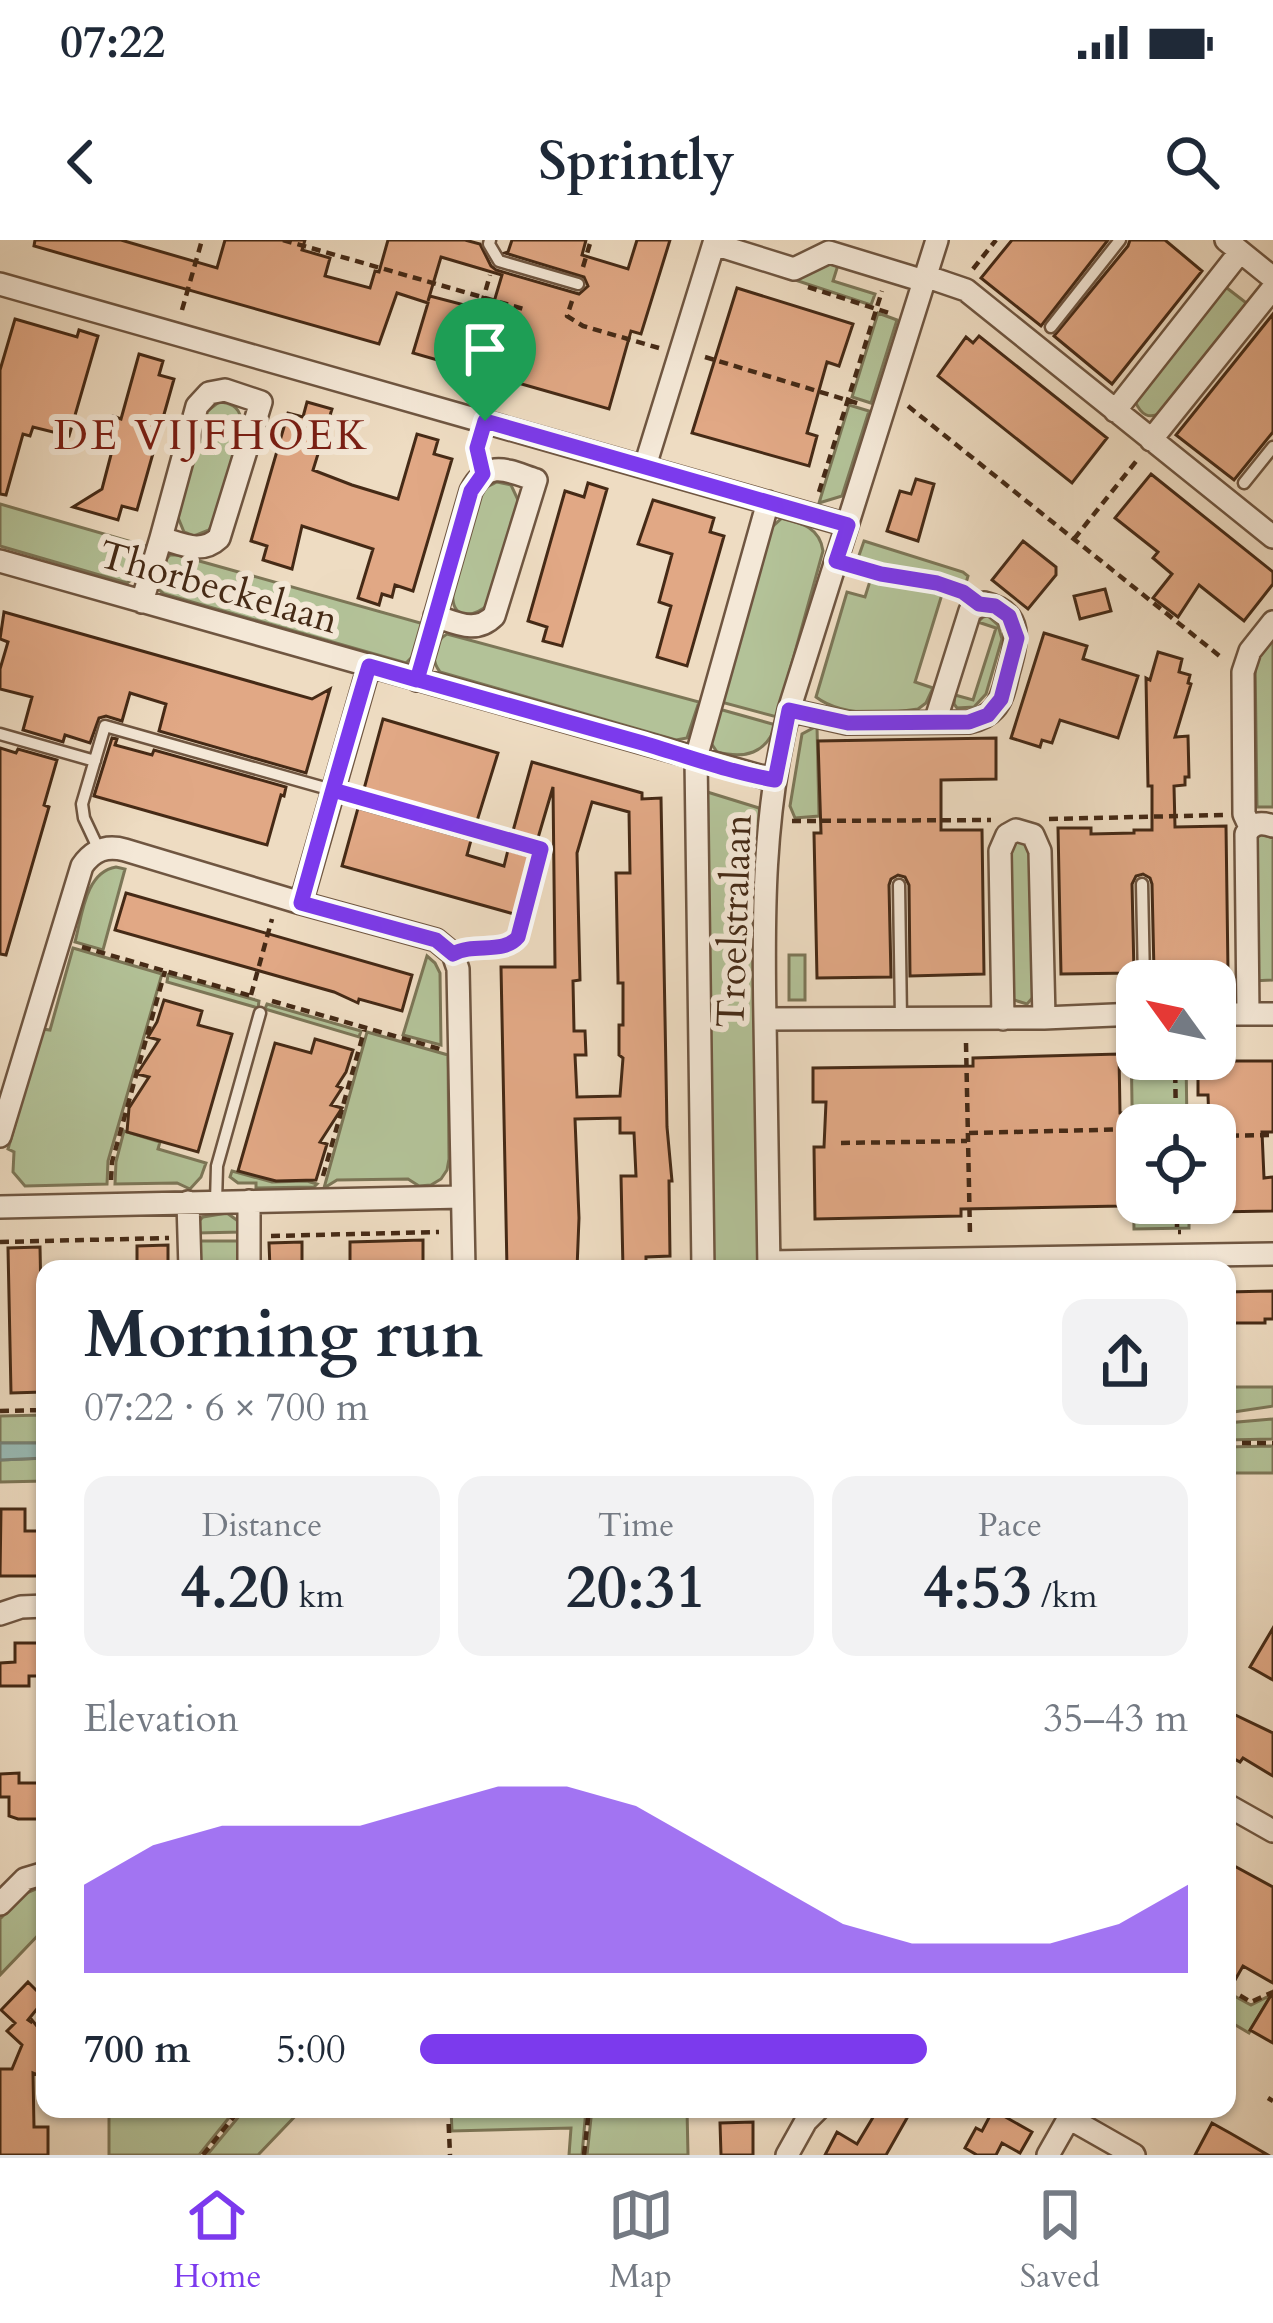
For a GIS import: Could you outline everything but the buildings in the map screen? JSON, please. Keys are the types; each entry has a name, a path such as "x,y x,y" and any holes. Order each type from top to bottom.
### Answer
{"street":[{"name":"Troelstralaan","path":"769,1260 764,886 775,780 789,710 937,240"},
{"path":"645,466 715,242 794,269 829,252 966,290 1273,537"},
{"path":"1115,411 1233,246 1273,278"},
{"path":"0,284 848,525"},
{"path":"1152,440 1273,288"},
{"path":"161,538 197,549 219,538 273,361"},
{"path":"142,602 202,399 225,389 261,401"},
{"path":"435,616 471,627 494,616 548,438"},
{"path":"417,680 476,482 499,468 536,480"},
{"path":"703,1260 695,758 768,502"},
{"name":"Thorbeckelaan","path":"0,560 775,780"},
{"path":"789,710 848,723 969,722 982,719 1001,699 1017,644 1017,632 1004,612 990,603 979,604 968,616 935,722"},
{"path":"1248,1014 1245,844 1256,822 1243,672 1247,656 1273,622"},
{"path":"301,903 369,666"},
{"path":"1003,1019 1000,851 1007,835 1016,830 1034,835 1040,851 1044,1018"},
{"path":"0,1136 79,875 87,859 99,850 125,850 436,940 453,954 458,969 464,1260"},
{"path":"1236,1014 1273,1014"},
{"path":"765,1019 1116,1015"},
{"path":"0,1207 462,1197"},
{"path":"249,1201 249,1260"},
{"path":"188,1202 190,1260"},
{"path":"941,1260 1273,1254"},
{"path":"0,1613 36,1606"},
{"path":"1236,1810 1273,1831"},
{"path":"0,1904 25,1880 36,1876"},
{"path":"787,2155 809,2118"},
{"path":"1048,2155 1066,2118"},
{"path":"1074,2118 1134,2155"}],"lane":[{"path":"490,240 500,261 578,284"},
{"path":"1052,327 1120,240"},
{"path":"1244,483 1273,446"},
{"path":"99,850 82,811 105,726 541,849 514,944 465,948 453,954"},
{"path":"0,734 94,761"},
{"path":"1142,884 1144,960"},
{"path":"899,885 901,1019"},
{"path":"216,1202 215,1174 260,1013"}],"path":[{"path":"175,333 202,240"},
{"path":"284,240 527,310"},
{"path":"959,287 996,240"},
{"path":"451,411 492,268 500,261"},
{"path":"785,266 795,283 911,320"},
{"path":"812,515 888,270"},
{"path":"888,393 1243,672"},
{"path":"1074,539 1152,440"},
{"path":"836,561 937,583 979,604"},
{"path":"1034,835 1045,819 1256,822"},
{"path":"770,821 994,820 1007,835"},
{"path":"251,996 279,896"},
{"path":"112,1204 112,1162 165,971"},
{"path":"966,1019 970,1259"},
{"path":"320,1199 365,1028"},
{"path":"841,1143 1116,1131"},
{"path":"1236,1136 1273,1135"},
{"path":"0,1411 36,1410"},
{"path":"1236,1443 1273,1443"},
{"path":"1236,1993 1251,2002 1273,1992"},
{"path":"203,2155 233,2118"},
{"path":"448,2118 450,2155"},
{"path":"584,2155 588,2118"}],"green space":[{"path":"829,263 838,265 833,281 875,294 871,305 795,280"},
{"path":"1223,285 1249,305 1162,412 1146,415 1135,401"},
{"path":"878,313 897,320 871,403 852,397"},
{"path":"219,402 238,411 239,440 216,518 209,530 194,536 184,532 177,515 202,421"},
{"path":"849,405 869,411 842,496 819,503"},
{"path":"497,482 511,485 519,502 490,603 464,614 453,600 457,571 479,501 486,488"},
{"path":"0,504 146,546 138,575 127,583 0,546"},
{"path":"782,518 814,532 823,551 777,717 721,702 771,528"},
{"path":"864,541 963,572 968,576 964,590 938,580 856,564"},
{"path":"170,555 424,624 415,654 406,663 164,594 159,590 159,576"},
{"path":"854,570 936,585 962,595 943,591 915,682 933,688 918,709 851,711 816,697 847,592 865,597 871,578"},
{"path":"988,616 998,625 1002,639 986,694 974,707 957,708 955,695 973,700 996,628 978,622"},
{"path":"447,634 699,702 687,738 676,740 440,672 434,651"},
{"path":"1273,637 1273,807 1257,807 1255,660"},
{"path":"719,709 776,725 753,752 717,752 711,743"},
{"path":"817,726 819,816 795,818 790,806 802,734"},
{"path":"704,791 759,808 761,818 754,940 760,1260 712,1260"},
{"path":"1254,836 1273,838 1273,980 1252,981"},
{"path":"1014,838 1031,843 1035,995 1027,1004 1011,999 1007,846"},
{"path":"116,867 125,869 103,950 75,942 91,886"},
{"path":"73,948 162,974 108,1161 107,1184 25,1186 13,1172 14,1152 8,1149 42,1029 50,1030"},
{"path":"789,955 805,955 805,1000 789,1000"},
{"path":"427,956 440,973 441,1045 403,1035"},
{"path":"168,975 259,1001 258,1008 167,982"},
{"path":"267,1004 361,1031 359,1037 265,1009"},
{"path":"367,1032 448,1055 449,1159 441,1179 431,1185 419,1186 408,1179 337,1180 324,1188"},
{"path":"1132,1080 1186,1080 1187,1104 1132,1104"},
{"path":"124,1131 160,1142 158,1149 206,1163 201,1177 190,1189 177,1183 115,1184"},
{"path":"232,1171 272,1182 317,1184 256,1188 256,1183 238,1183 230,1177"},
{"path":"227,1213 238,1221 241,1232 197,1233 203,1217"},
{"path":"1134,1224 1189,1224 1189,1228 1134,1229"},
{"path":"197,1241 241,1241 242,1260 198,1260"},
{"path":"1236,1387 1273,1387 1273,1406 1236,1412"},
{"path":"36,1415 36,1443 0,1443 0,1416"},
{"path":"1273,1419 1273,1439 1236,1440 1236,1422"},
{"path":"1273,1446 1273,1473 1236,1473 1236,1447"},
{"path":"36,1458 36,1481 0,1482 0,1460"},
{"path":"36,1889 36,1937 0,1975 0,1919 24,1894"},
{"path":"1271,1995 1249,2033 1236,2025 1236,1997 1251,2005"},
{"path":"109,2118 229,2118 199,2155 109,2155"},
{"path":"238,2118 293,2118 258,2155 207,2155"},
{"path":"451,2118 585,2118 582,2155 569,2155 571,2128 452,2131"},
{"path":"591,2118 687,2118 688,2155 587,2155"}],"water":[{"path":"0,1443 36,1443 36,1458 0,1460"}],"district":[{"name":"DE VIJFHOEK","path":"212,434"}],"route":[{"path":"485,421 477,448 483,474 471,491 417,680 369,666 333,790 541,849 518,937 507,946 465,948 453,954 436,940 301,903 333,790 362,689 369,666 417,680 695,758 752,775 775,780 789,710 848,723 969,722 982,719 998,705 1017,632 1009,616 990,603 979,604 937,583 836,561 848,525 485,421"}]}
